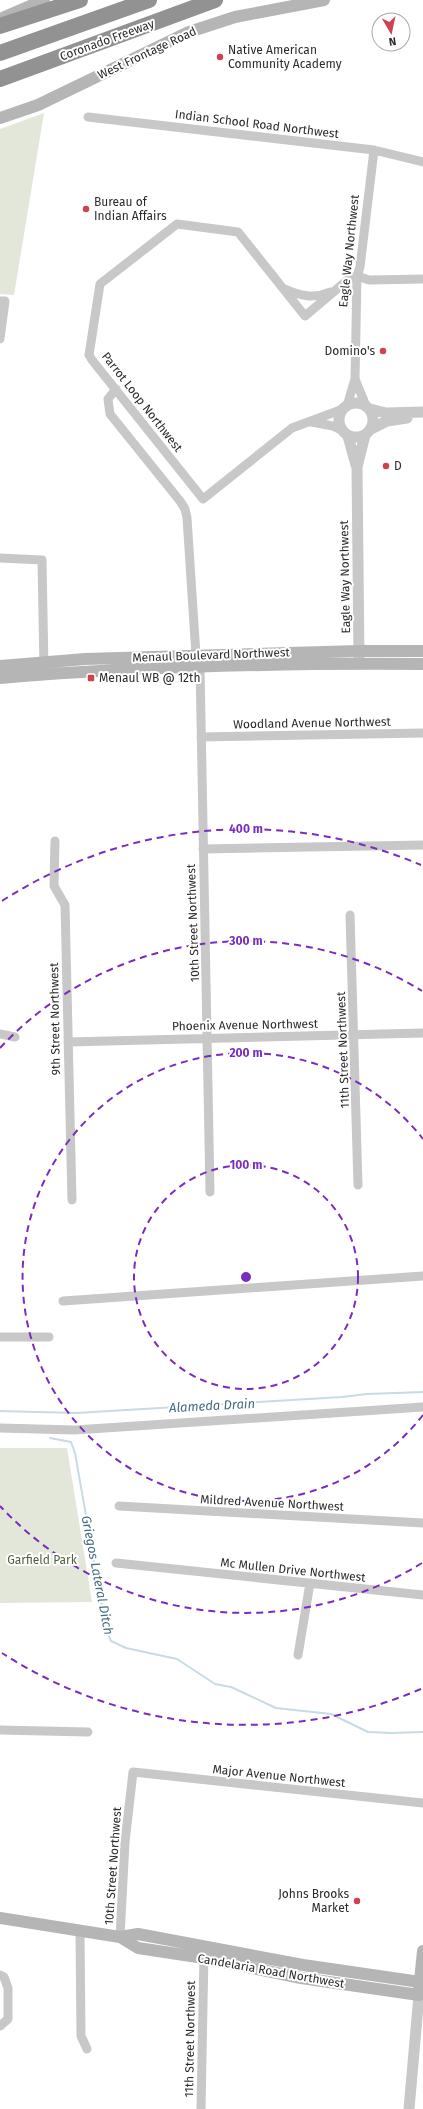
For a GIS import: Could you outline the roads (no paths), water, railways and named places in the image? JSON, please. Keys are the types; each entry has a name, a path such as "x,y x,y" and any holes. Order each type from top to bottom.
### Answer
{"highway":[{"path":"0,26 80,0"},
{"name":"Coronado Freeway","path":"0,54 149,0"},
{"name":"Coronado Freeway","path":"0,79 215,0"}],"main road":[{"path":"0,19 44,0"},
{"name":"West Frontage Road","path":"0,118 38,105 189,32 275,8 324,0"},
{"name":"Menaul Boulevard Northwest","path":"0,666 94,670 200,667 359,657 423,651"},
{"name":"Menaul Boulevard Northwest","path":"0,678 85,658 196,655 359,657"},
{"path":"359,657 423,664"},
{"name":"Candelaria Road Northwest","path":"0,1918 120,1937 138,1934 421,1988"},
{"name":"Candelaria Road Northwest","path":"120,1937 138,1948 204,1958 301,1978 421,1988"},
{"path":"421,1988 423,1951"}],"street":[{"name":"Indian School Road Northwest","path":"88,117 374,150 423,162"},
{"name":"Eagle Way Northwest","path":"345,407 355,379 357,276 360,267 374,150"},
{"name":"Parrot Loop Northwest","path":"309,422 292,428 203,499 89,355 99,287 177,224 238,232 305,316 350,278 357,276"},
{"path":"357,276 369,280 423,279"},
{"path":"283,288 297,294 314,296 337,289"},
{"path":"0,339 3,301"},
{"name":"Eagle Way Northwest","path":"355,379 368,408"},
{"name":"10th Street Northwest","path":"116,389 108,399 110,414 185,509 196,655 200,667 210,1192"},
{"path":"309,422 356,403 386,413 423,412"},
{"path":"345,407 339,419 345,433"},
{"path":"368,408 374,419 368,432"},
{"path":"309,422 333,426 354,438 387,421 423,418"},
{"name":"Eagle Way Northwest","path":"359,657 357,467 368,432"},
{"name":"Eagle Way Northwest","path":"345,433 357,467"},
{"path":"0,558 42,560 44,668"},
{"name":"Woodland Avenue Northwest","path":"201,737 423,732"},
{"name":"9th Street Northwest","path":"55,841 54,886 64,905 72,1200"},
{"path":"203,849 423,845"},
{"name":"11th Street Northwest","path":"350,915 358,1185"},
{"name":"Phoenix Avenue Northwest","path":"68,1042 208,1037 423,1033"},
{"path":"0,1034 15,1038"},
{"path":"63,1301 423,1276"},
{"path":"0,1337 49,1337"},
{"path":"0,1428 75,1430 423,1407"},
{"name":"Mildred Avenue Northwest","path":"119,1506 423,1523"},
{"name":"Mc Mullen Drive Northwest","path":"116,1563 423,1595"},
{"path":"298,1655 310,1583"},
{"path":"0,1730 88,1732"},
{"name":"10th Street Northwest","path":"120,1937 125,1842 133,1772"},
{"name":"Major Avenue Northwest","path":"133,1772 423,1803"},
{"path":"80,1931 81,2036 87,2049"},
{"name":"11th Street Northwest","path":"201,2109 204,1946"},
{"path":"0,1975 4,1977 8,1988 8,2019 0,2026"},
{"path":"409,2109 421,1988"}],"waterway":[{"name":"Alameda Drain","path":"0,1411 76,1413 342,1397 367,1394 423,1392"},
{"name":"Griegos Lateral Ditch","path":"50,1438 71,1442 75,1453 106,1629 111,1641 126,1648 177,1659 215,1684 231,1687 276,1708 331,1714 368,1732 423,1732"}],"place":[{"name":"Native American Community Academy","path":"220,57"},
{"name":"Bureau of Indian Affairs","path":"86,209"},
{"name":"Domino's","path":"383,351"},
{"name":"D","path":"386,466"},
{"name":"Menaul WB @ 12th","path":"91,678"},
{"name":"Johns Brooks Market","path":"357,1901"}],"park label":[{"name":"Garfield Park","path":"42,1560"}]}
